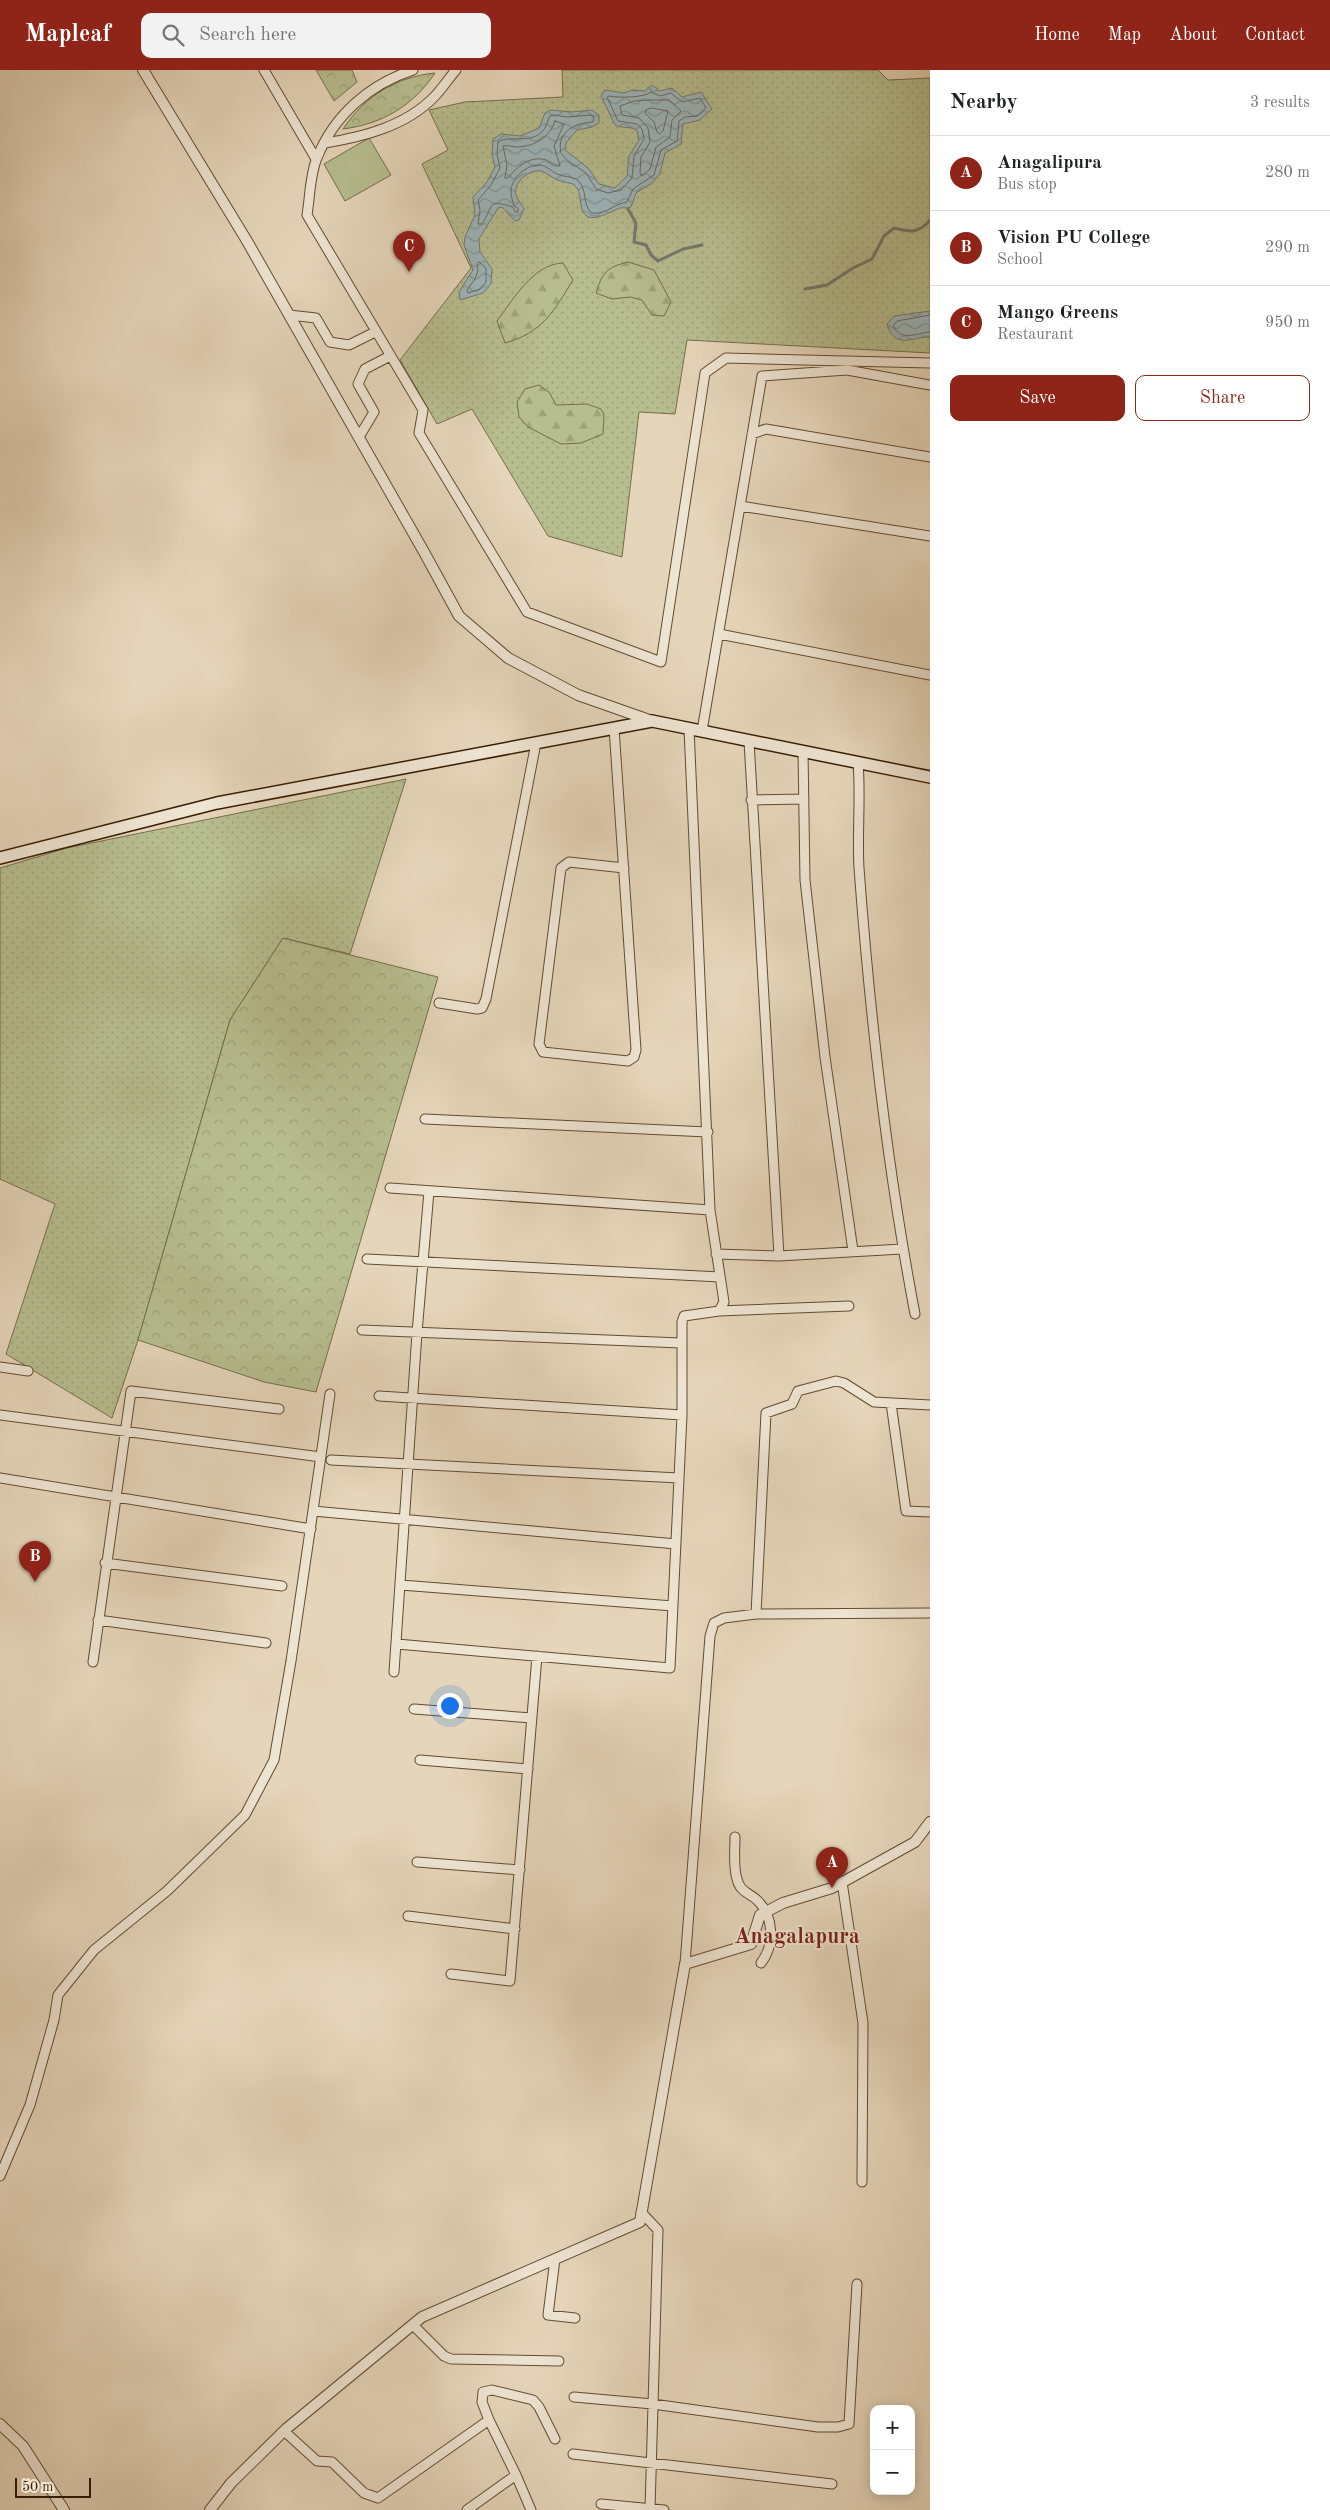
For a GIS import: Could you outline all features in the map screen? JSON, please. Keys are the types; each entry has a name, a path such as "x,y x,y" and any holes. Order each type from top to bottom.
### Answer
{"main road":[{"path":"0,858 217,803 652,721 930,777"}],"street":[{"path":"143,70 289,315 458,616 508,658 578,695 652,721"},
{"path":"264,70 316,159"},
{"path":"413,70 388,74 348,107 316,159 307,215 422,410 419,433 527,612 661,662 705,373 726,358 930,364"},
{"path":"325,143 361,137 402,121 433,98 456,70"},
{"path":"289,315 316,318 330,342 349,346 375,332"},
{"path":"358,437 374,412 358,384 365,369 390,356"},
{"path":"702,730 762,376 847,370 930,385"},
{"path":"752,434 766,429 930,457"},
{"path":"740,506 930,536"},
{"path":"719,634 930,674"},
{"path":"614,728 624,868 636,1050 634,1057 628,1062 543,1052 539,1044 561,868 569,862 624,868"},
{"path":"690,728 710,1210 724,1302 719,1311"},
{"path":"749,741 779,1256"},
{"path":"439,1003 477,1009 482,1008 486,999 536,743"},
{"path":"803,751 808,900 825,1057 853,1251"},
{"path":"858,762 859,866 879,1078 902,1249 915,1314"},
{"path":"751,800 804,799"},
{"path":"425,1119 708,1132"},
{"path":"390,1188 710,1210"},
{"path":"394,1672 412,1397 429,1191"},
{"path":"716,1254 779,1256 902,1249"},
{"path":"367,1259 720,1277"},
{"path":"397,1644 670,1668 682,1415 681,1343 684,1316 719,1311 849,1306"},
{"path":"362,1330 681,1343"},
{"path":"0,1367 28,1371"},
{"path":"756,1614 766,1413 792,1404 798,1391 836,1381 844,1383 871,1401 930,1405"},
{"path":"93,1662 105,1563 117,1496 131,1391 279,1409"},
{"path":"0,2176 30,2106 54,2020 58,1995 94,1950 167,1891 245,1815 274,1760 314,1511 326,1459 330,1394"},
{"path":"378,1396 682,1415"},
{"path":"891,1403 906,1511 930,1512"},
{"path":"0,1415 326,1459 408,1466 679,1478"},
{"path":"0,1478 311,1529"},
{"path":"314,1511 676,1544"},
{"path":"105,1563 282,1586"},
{"path":"401,1585 673,1606"},
{"path":"210,2510 231,2483 284,2431 422,2317 640,2222 686,1964 710,1636 714,1623 724,1618 756,1614 930,1613"},
{"path":"98,1620 266,1643"},
{"path":"451,1974 510,1981 537,1656"},
{"path":"414,1709 532,1718"},
{"path":"420,1760 528,1768"},
{"path":"686,1964 751,1944 760,1915 783,1903 832,1888 915,1842 930,1822"},
{"path":"735,1836 736,1879 742,1891 756,1899 766,1912 771,1948 761,1963"},
{"path":"417,1862 520,1870"},
{"path":"842,1882 863,2023 862,2182"},
{"path":"408,1916 515,1929"},
{"path":"641,2212 658,2230 650,2509"},
{"path":"555,2259 548,2315 575,2318"},
{"path":"574,2397 653,2404 818,2428 838,2427 849,2424 857,2284"},
{"path":"413,2324 444,2356 451,2359 559,2361"},
{"path":"531,2510 489,2420 482,2402 484,2392 492,2390 533,2400 539,2407 555,2439"},
{"path":"284,2431 317,2461 332,2462 364,2493 378,2498 489,2420"},
{"path":"0,2424 22,2446 64,2510"},
{"path":"573,2454 652,2461 832,2484"},
{"path":"467,2510 516,2475"},
{"path":"601,2504 664,2510"}],"green space":[{"path":"316,70 352,70 357,82 334,101"},
{"path":"562,70 878,70 888,80 930,78 930,353 687,340 675,414 639,412 622,557 548,536 472,409 437,424 400,360 471,268 422,164 448,150 429,110 465,102 563,97"},
{"path":"435,73 417,95 395,112 371,123 343,129 361,107 383,90 407,79"},
{"path":"369,138 391,175 345,201 324,164"},
{"path":"628,262 654,270 671,302 664,316 652,315 642,300 630,297 612,299 596,293 606,272 615,266"},
{"path":"563,263 573,280 560,302 538,327 518,339 505,343 497,321 510,303 533,276 552,265"},
{"path":"539,385 549,392 556,405 587,404 601,409 604,415 603,434 581,443 561,444 528,427 519,417 517,402 525,389"},
{"path":"406,779 350,954 283,938 230,1020 138,1340 112,1418 6,1354 55,1204 0,1179 0,868 67,848"},
{"path":"283,938 438,977 316,1392 264,1382 138,1340 230,1020"}],"water":[{"path":"652,85 660,91 672,88 682,97 701,92 712,109 700,120 683,124 681,144 665,153 660,174 652,183 636,193 631,207 620,208 592,218 583,212 579,191 573,184 557,180 542,171 527,174 519,181 516,190 517,197 524,209 519,220 515,221 502,207 498,208 479,239 480,252 492,269 491,284 483,293 460,300 459,292 473,270 464,245 465,237 475,215 473,197 487,182 495,167 492,155 493,139 501,134 520,136 539,128 545,113 551,110 572,112 592,110 599,115 599,123 592,127 577,130 566,143 565,150 589,169 599,184 615,188 627,176 629,156 639,140 637,131 634,129 615,125 601,96 605,90 624,93 632,90 645,91"},
{"path":"930,311 930,337 899,340 890,332 887,324 894,316"}],"waterway":[{"path":"628,209 636,223 634,242 646,245 651,255 658,261 683,249 702,245"},
{"path":"805,289 827,285 853,268 872,259 884,236 894,228 914,231 922,228 930,220"}],"place":[{"name":"Mango Greens","path":"409,272"},
{"name":"Vision PU College","path":"35,1582"},
{"name":"Anagalipura","path":"832,1888"}],"district":[{"name":"Anagalapura","path":"797,1935"}]}
